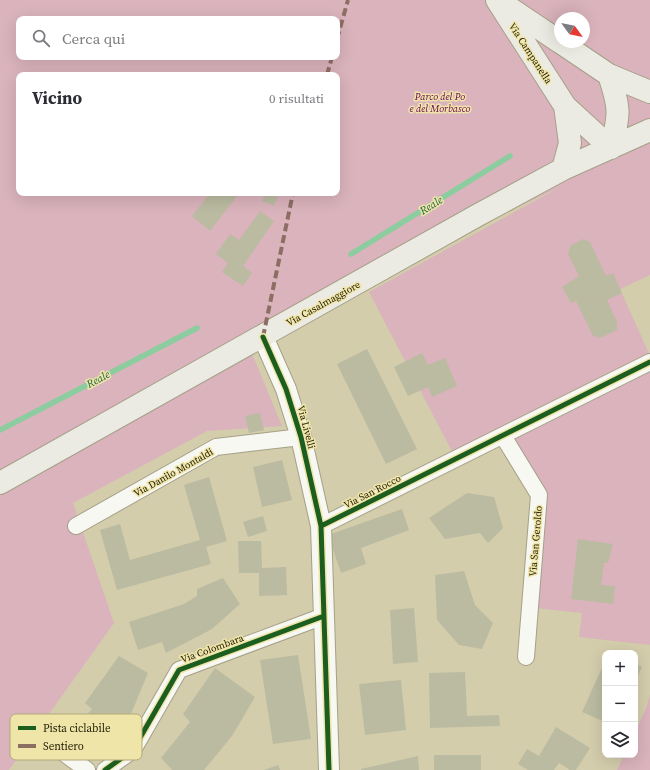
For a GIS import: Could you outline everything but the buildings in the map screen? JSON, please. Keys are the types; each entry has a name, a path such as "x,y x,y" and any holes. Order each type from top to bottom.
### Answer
{"main road":[{"name":"Via Campanella","path":"497,0 554,38"},
{"name":"Via Campanella","path":"497,0 565,106 611,148"},
{"name":"Via Campanella","path":"569,48 609,75 650,92"},
{"path":"609,75 618,102 618,121 611,148"},
{"name":"Via Campanella","path":"562,170 570,143 565,106"},
{"name":"Via Casalmaggiore","path":"0,483 263,337 478,215 562,170 650,130"}],"street":[{"name":"Via Livelli","path":"263,337 286,389 301,438 321,526"},
{"name":"Via San Rocco","path":"321,526 650,362"},
{"name":"Via San Geroldo","path":"503,436 539,495 526,657"},
{"name":"Via Danilo Montaldi","path":"76,526 216,447 301,438"},
{"path":"321,526 329,770"},
{"name":"Via Colombara","path":"142,734 179,670 324,616"},
{"path":"73,760 87,770"},
{"name":"Via Colombara","path":"105,770 119,760"}],"green space":[{"name":"Parco del Po e del Morbasco","path":"0,0 650,0 650,275 620,289 650,356 650,645 579,637 582,613 526,607 539,495 502,436 457,461 369,292 560,187 366,279 246,339 282,426 207,431 73,503 114,623 49,714 10,714 10,760 16,760 9,770 0,770"},
{"path":"650,694 650,770 617,770 623,758 638,758 638,726 647,706"}],"waterway":[{"name":"Reale","path":"351,254 510,156"},
{"name":"Reale","path":"0,430 197,328"}],"marked path":[{"path":"340,28 348,0"},
{"path":"328,72 331,60"},
{"path":"263,337 292,196"}],"cycle path":[{"path":"263,337 286,389 301,437 321,526 329,770"},
{"path":"321,526 650,362"},
{"path":"142,734 179,670 324,616"},
{"path":"105,770 119,760"}]}
